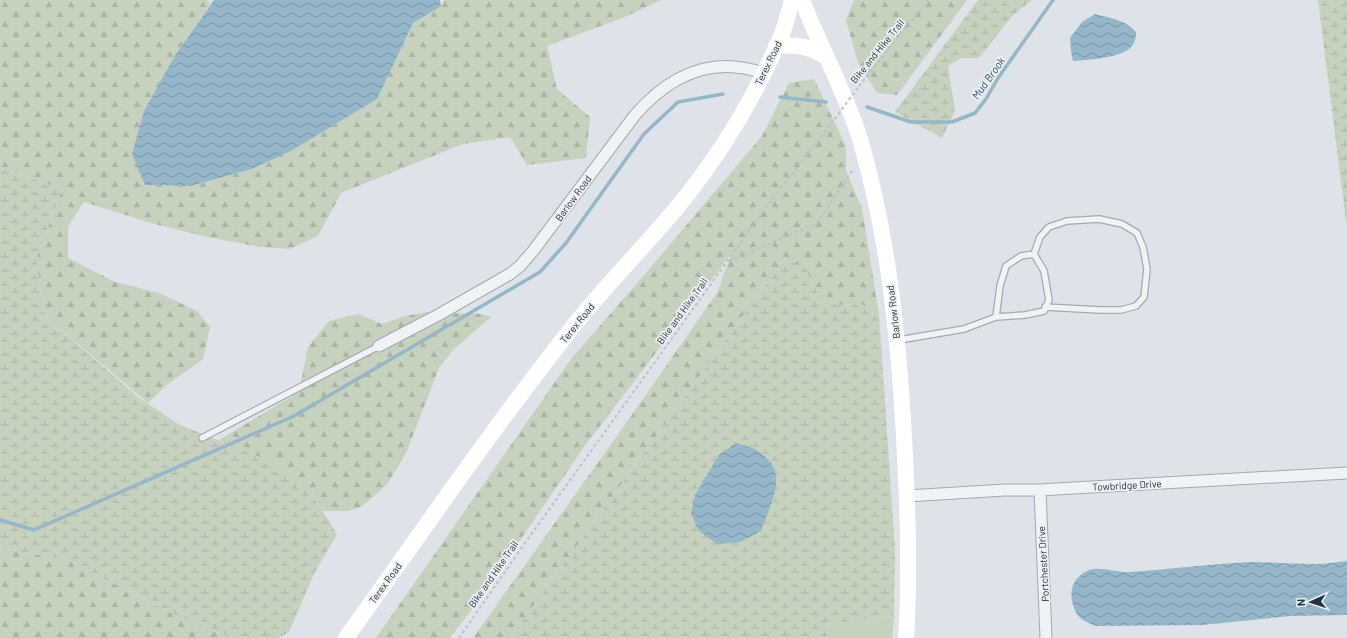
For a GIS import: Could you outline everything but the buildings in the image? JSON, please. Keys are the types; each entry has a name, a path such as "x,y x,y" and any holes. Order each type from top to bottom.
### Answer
{"main road":[{"name":"Terex Road","path":"346,638 513,405 569,331 679,205 706,169 734,128 763,73 782,32 792,0"},
{"name":"Barlow Road","path":"802,0 811,24 848,104 872,185 888,266 902,402 907,496 908,591 906,638"},
{"path":"776,46 793,45 811,48 827,57"}],"street":[{"name":"Barlow Road","path":"380,346 510,274 520,266 550,229 635,115 648,100 664,87 682,76 719,67 745,68 763,73"},
{"name":"Towbridge Drive","path":"907,496 1347,473"},
{"name":"Portchester Drive","path":"1040,490 1046,638"}],"lane":[{"path":"896,341 964,328 996,317 1026,315 1044,311 1049,300 1044,271 1034,254 1040,237 1049,227 1067,221 1099,219 1122,224 1137,233 1143,246 1147,269 1144,297 1136,306 1121,310 1046,307"},
{"path":"996,317 1000,286 1006,266 1021,256 1034,254"},
{"path":"202,438 380,346"}],"path":[{"name":"Bike and Hike Trail","path":"459,638 772,199 859,86 928,0"},
{"path":"728,262 817,223 857,163 864,155"}],"green space":[{"path":"0,0 208,0 210,5 174,57 144,111 145,185 191,186 252,169 291,151 377,99 413,22 441,6 444,0 661,0 625,17 547,46 557,89 590,117 586,158 527,165 510,137 463,144 341,193 318,236 290,249 260,247 207,237 151,223 84,202 68,226 68,258 115,282 159,293 197,311 210,327 203,359 167,385 148,403 45,316 36,260 62,189 0,168"},
{"path":"854,0 967,0 897,95 877,93 858,63 846,20"},
{"path":"978,0 1032,0 1012,16 979,58 961,58 948,66 955,111 942,138 895,112"},
{"path":"1318,0 1347,0 1347,221 1346,221"},
{"path":"814,79 846,146 846,171 862,208 879,314 861,304 839,305 820,300 785,258 510,638 473,638 717,293 732,253 584,447 481,597 450,638 376,638 571,359 762,136 789,83"},
{"path":"0,168 62,189 36,260 45,316 138,397 180,425 268,460 310,491 337,534 314,574 289,632 279,638 232,638 185,620 68,560 0,548"},
{"path":"785,258 806,269 820,298 839,305 861,304 879,314 895,550 894,617 883,616 850,622 831,622 826,638 510,638"},
{"path":"426,312 482,314 491,317 454,349 439,368 407,451 387,485 361,507 348,511 323,511 310,491 219,440 299,392 308,347 329,321 358,314 382,324 402,317"},
{"path":"0,548 68,560 185,620 232,638 0,638"},
{"path":"883,616 894,617 892,638 826,638 831,622 850,622"}],"water":[{"path":"214,0 440,0 441,6 413,23 377,99 291,151 252,169 191,186 145,185 132,154 144,111 174,57"},
{"path":"1095,14 1123,22 1132,28 1136,32 1134,42 1131,47 1120,54 1104,58 1073,61 1070,38 1082,22"},
{"path":"736,443 752,448 766,457 773,466 776,475 776,486 770,508 761,531 740,542 717,544 698,530 691,513 695,495 719,455"},
{"path":"1347,561 1347,615 1291,616 1202,625 1096,626 1085,621 1076,613 1072,601 1072,589 1075,581 1087,571 1093,569 1131,572 1250,562 1314,564"}],"waterway":[{"name":"Mud Brook","path":"867,107 911,122 952,122 975,113 1053,0"},
{"path":"0,520 34,530 294,416 540,272 566,243 644,134 678,102 723,94"},
{"name":"Mud Brook","path":"780,97 826,102"}]}
